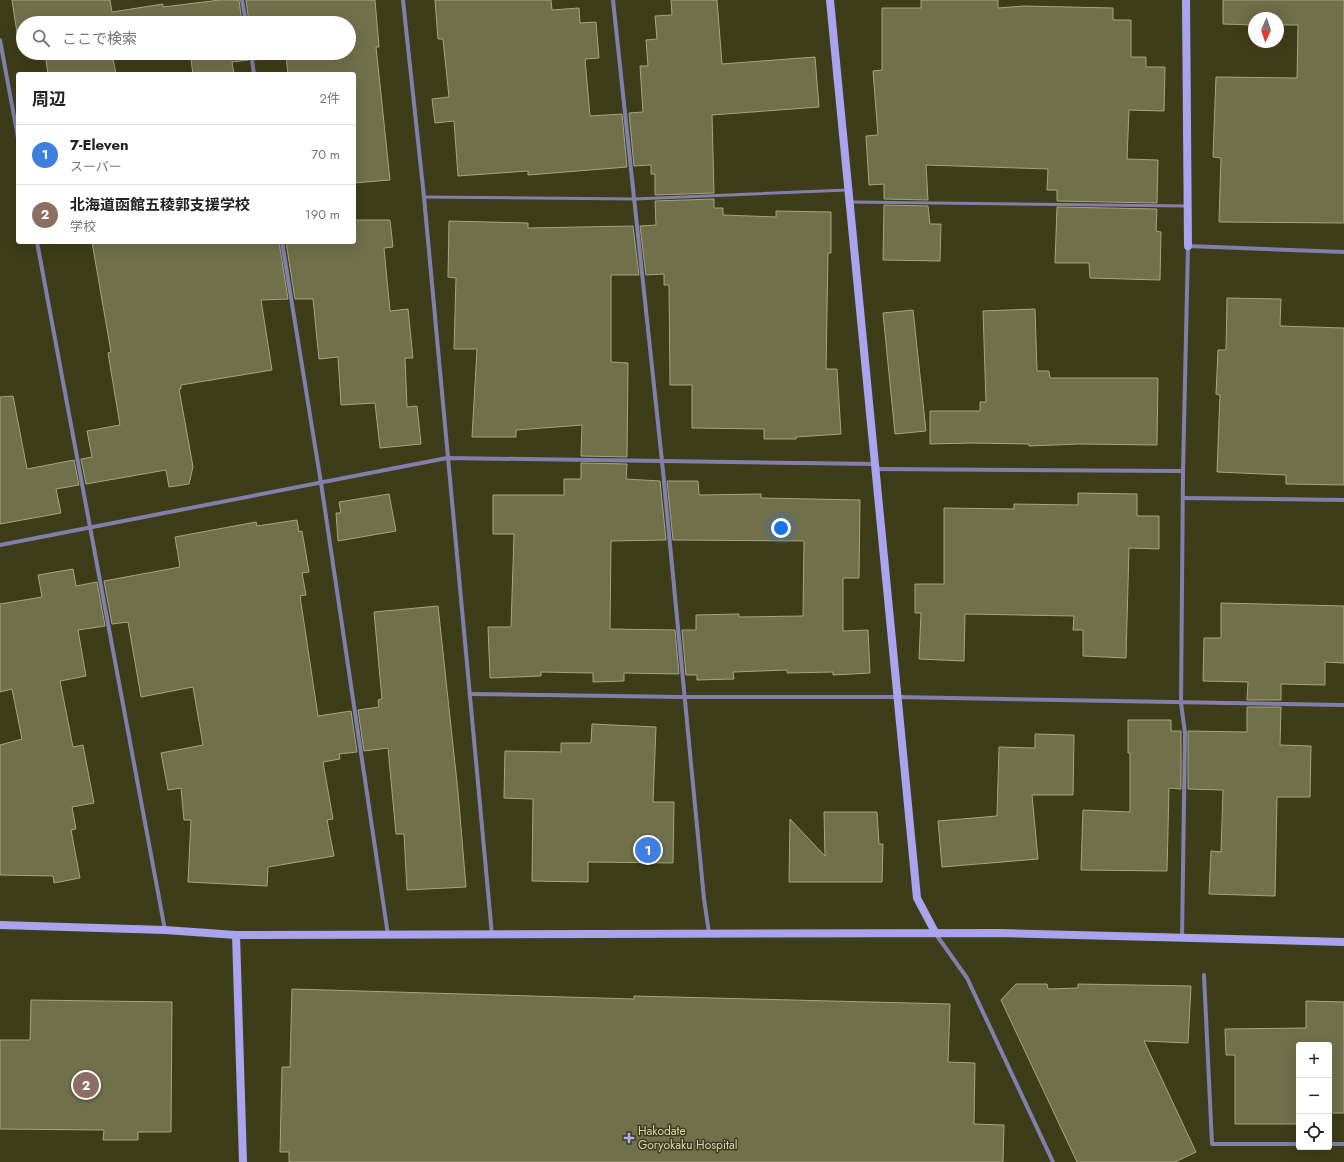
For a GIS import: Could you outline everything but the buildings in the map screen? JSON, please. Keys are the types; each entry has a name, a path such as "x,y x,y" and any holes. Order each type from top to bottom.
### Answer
{"street":[{"path":"242,0 245,16"},
{"path":"403,0 424,197 447,458 471,694 492,935"},
{"path":"613,0 662,461 704,899 710,934"},
{"path":"830,0 896,697 917,898 935,932 967,978 1053,1162"},
{"path":"1182,938 1185,733 1182,703 1183,471 1188,246 1186,0"},
{"path":"0,40 16,127"},
{"path":"252,60 254,72"},
{"path":"37,244 165,930"},
{"path":"282,244 321,483 388,935"},
{"path":"1188,246 1344,252"},
{"path":"0,545 90,529 447,458 1183,471"},
{"path":"1183,498 1344,500"},
{"path":"471,694 684,697 896,697 1182,703 1344,704"},
{"path":"0,925 165,930 236,935 935,932 1344,942"},
{"path":"236,935 243,1162"},
{"path":"1204,975 1212,1144 1296,1144"},
{"path":"1332,1144 1344,1144"}],"lane":[{"path":"424,197 635,199 849,190"},
{"path":"850,202 1188,206"}],"place":[{"name":"7-Eleven","path":"648,850"},
{"name":"北海道函館五稜郭支援学校","path":"86,1085"},
{"name":"Hakodate Goryokaku Hospital","path":"629,1138"}]}
